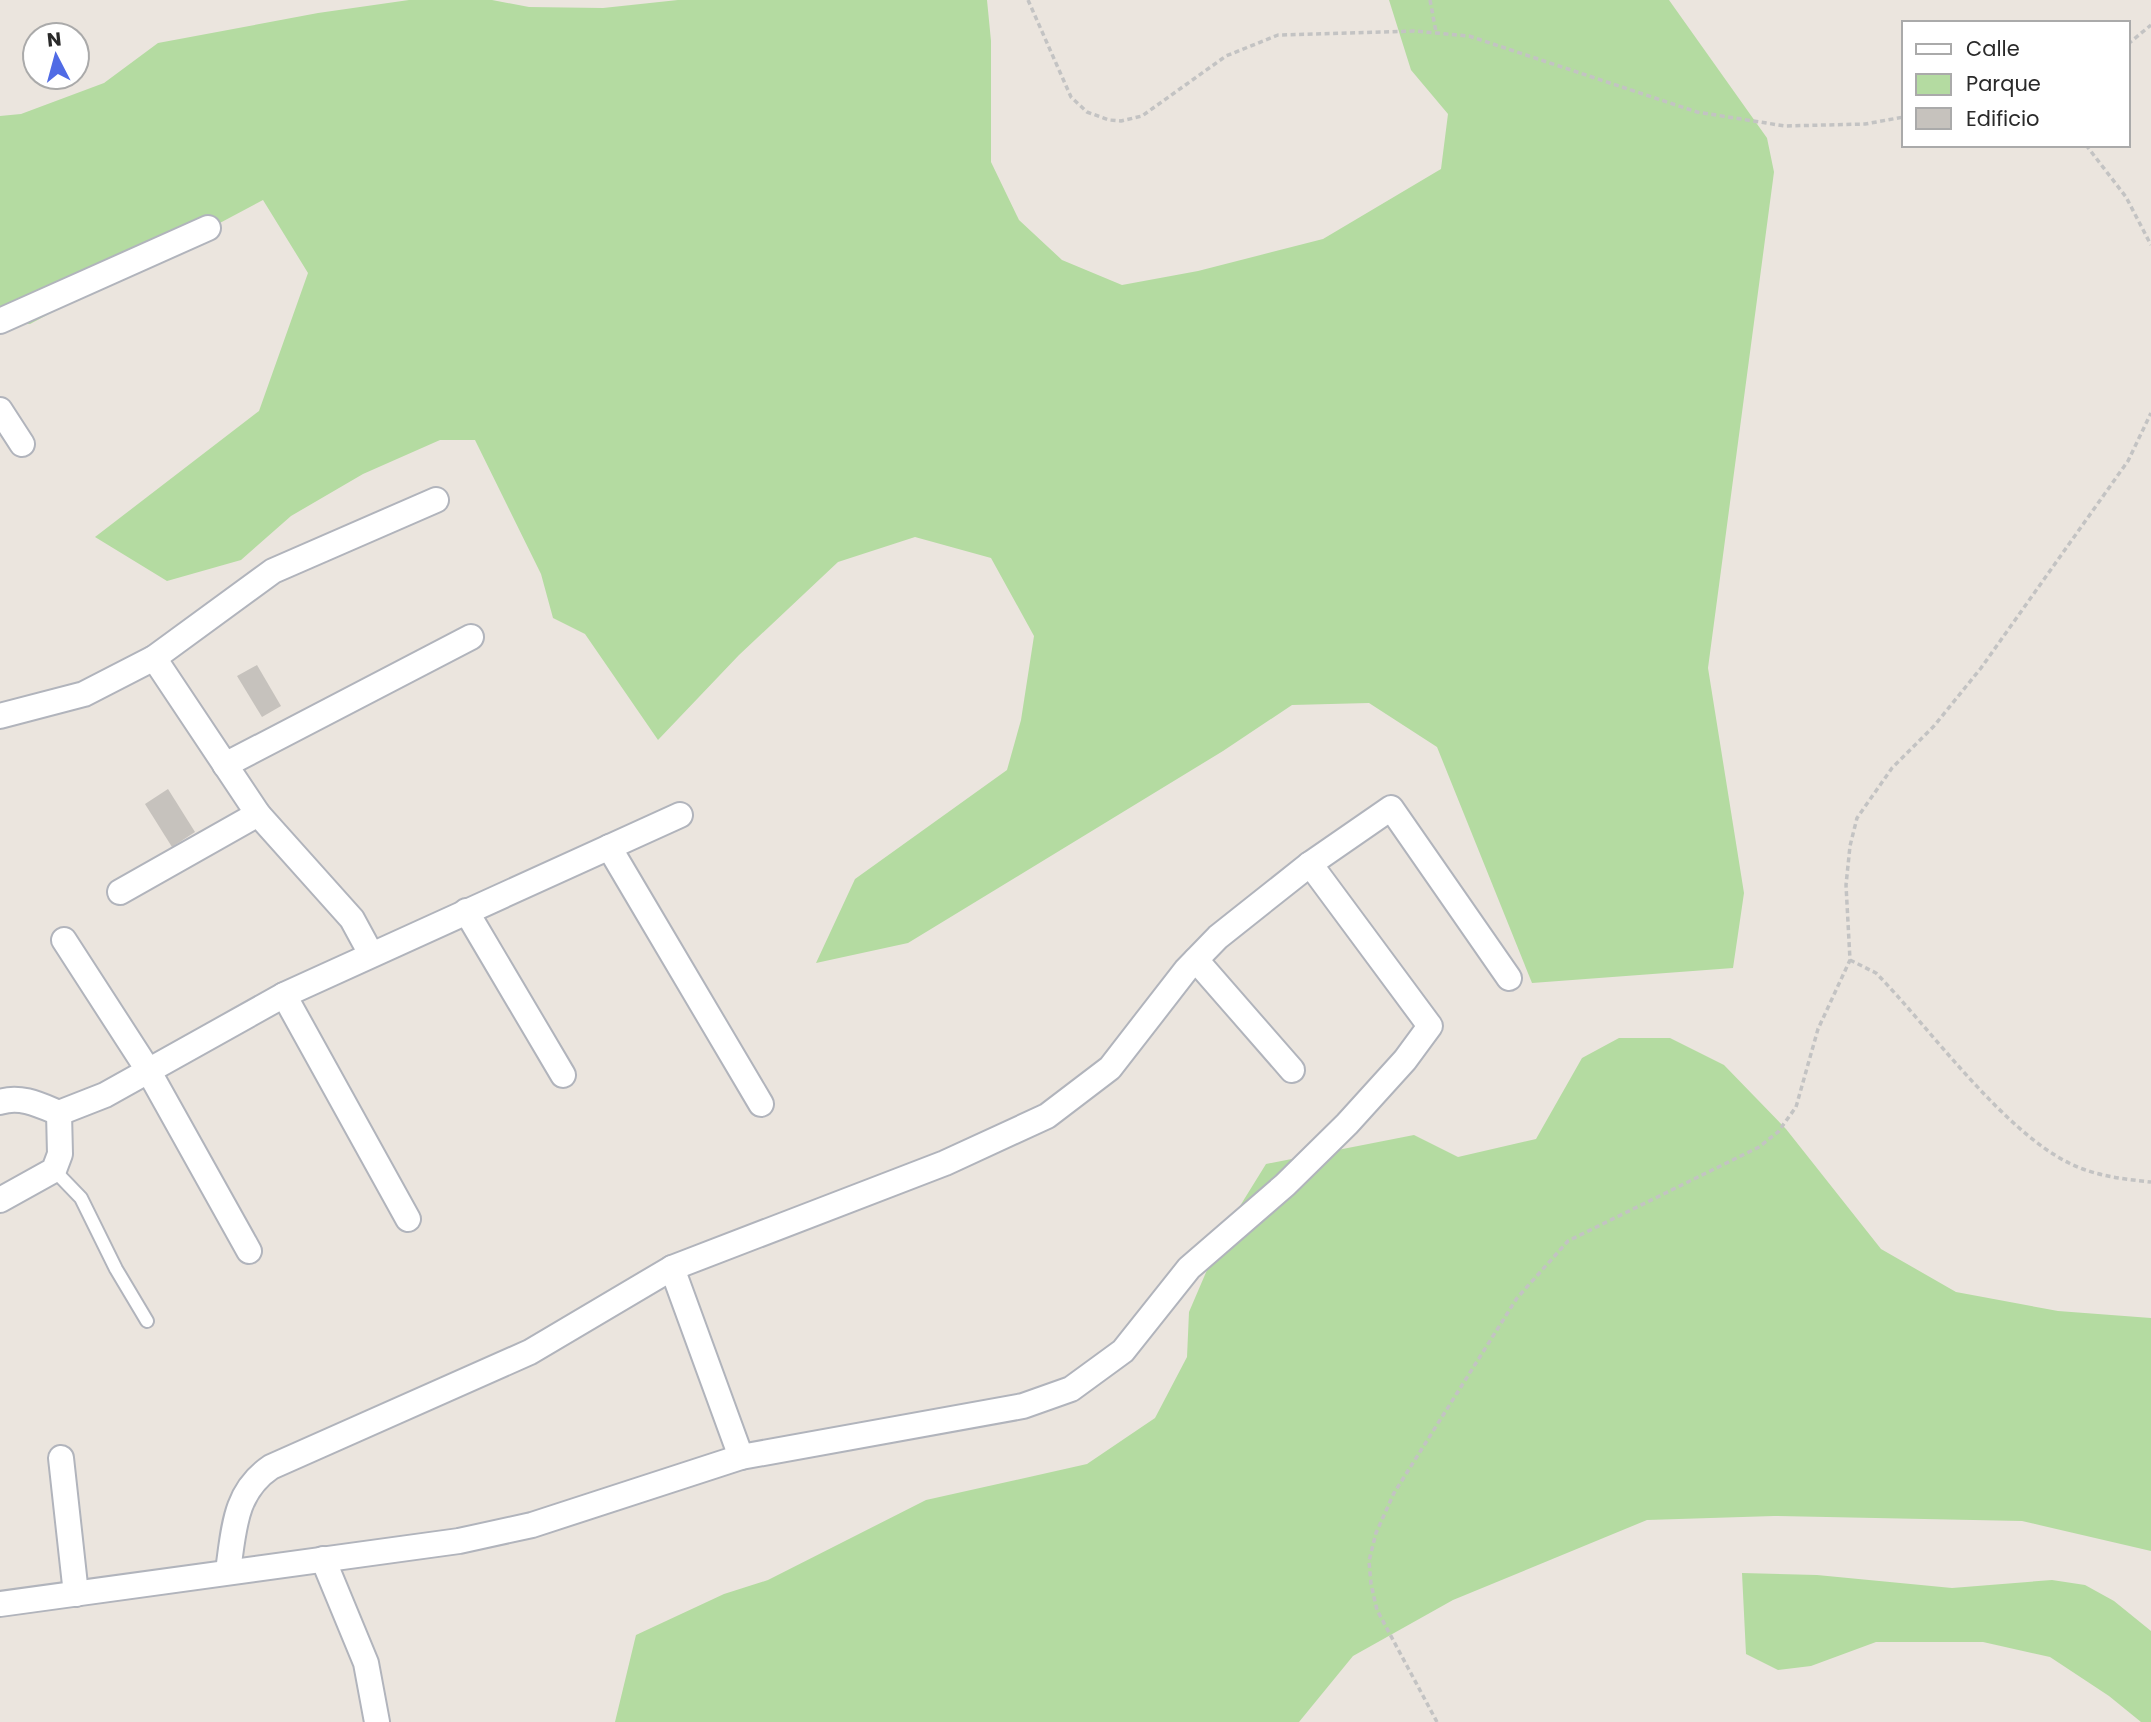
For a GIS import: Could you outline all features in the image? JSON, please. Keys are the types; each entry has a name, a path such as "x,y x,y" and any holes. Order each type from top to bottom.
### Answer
{"street":[{"path":"0,321 208,228"},
{"path":"0,410 22,444"},
{"path":"0,716 84,694 154,658 273,571 436,500"},
{"path":"225,765 471,637"},
{"path":"154,658 258,814 352,919 371,954"},
{"path":"228,1571 239,1504 259,1475 530,1352 673,1268 945,1163 1047,1116 1110,1068 1196,960 1218,937 1310,864 1391,808 1509,978"},
{"path":"120,892 258,814"},
{"path":"0,1102 11,1098 31,1102 59,1113 105,1095 284,996 680,815"},
{"path":"609,847 761,1104"},
{"path":"0,1604 459,1541 532,1525 741,1457 1005,1409 1071,1389 1123,1351 1189,1268 1285,1185 1347,1124 1405,1060 1430,1026 1310,864"},
{"path":"466,911 562,1075"},
{"path":"64,940 148,1070 248,1251"},
{"path":"1196,960 1292,1070"},
{"path":"284,996 408,1219"},
{"path":"0,1200 54,1170 60,1154 59,1113"},
{"path":"673,1268 741,1457"},
{"path":"61,1458 76,1594"},
{"path":"323,1559 366,1663 377,1722"}],"lane":[{"path":"54,1170 81,1198 116,1269 147,1321"}],"path":[{"path":"1028,0 1071,97 1097,117 1121,121 1150,112 1226,56 1278,36 1310,32 1436,32 1469,36 1697,112 1786,125 1865,124 1902,117"},
{"path":"1430,0 1436,32"},
{"path":"2130,42 2151,24"},
{"path":"2088,147 2126,197 2151,245"},
{"path":"1437,1722 1377,1610 1371,1584 1369,1561 1394,1493 1517,1298 1568,1241 1759,1147 1778,1132 1796,1107 1818,1029 1850,960 1846,885 1850,846 1857,818 1892,768 1934,726 1988,658 2128,461 2151,413"},
{"path":"1850,960 1876,973 2028,1135 2068,1162 2106,1177 2151,1182"}],"green space":[{"path":"409,0 492,0 529,7 603,8 678,0 987,0 991,41 991,162 1019,220 1062,260 1122,285 1198,271 1323,239 1441,169 1448,114 1411,70 1389,0 1669,0 1767,138 1774,172 1708,668 1744,893 1733,968 1532,983 1437,747 1369,703 1292,705 1223,751 908,943 816,963 855,879 1007,770 1021,720 1034,636 991,558 915,537 838,562 739,655 658,740 585,634 553,618 541,574 475,440 440,440 363,474 291,516 241,560 167,581 95,537 259,411 308,273 263,200 30,324 0,323 0,116 21,114 83,91 91,91 91,88 104,83 158,43 318,13"},
{"path":"1619,1038 1670,1038 1724,1065 1786,1129 1881,1249 1956,1292 2058,1311 2151,1318 2151,1551 2022,1521 1774,1516 1647,1520 1453,1600 1353,1656 1299,1722 615,1722 636,1635 724,1594 768,1580 926,1500 1087,1464 1155,1418 1187,1357 1189,1312 1222,1235 1266,1164 1414,1135 1458,1157 1536,1139 1582,1058"},
{"path":"1742,1573 1817,1575 1952,1588 2052,1580 2085,1585 2114,1601 2151,1631 2151,1722 2141,1722 2109,1696 2050,1657 1983,1642 1876,1642 1811,1666 1778,1670 1746,1654"}],"building":[{"path":"257,665 281,706 262,717 237,676"},
{"path":"168,789 195,832 172,847 145,804"}]}
